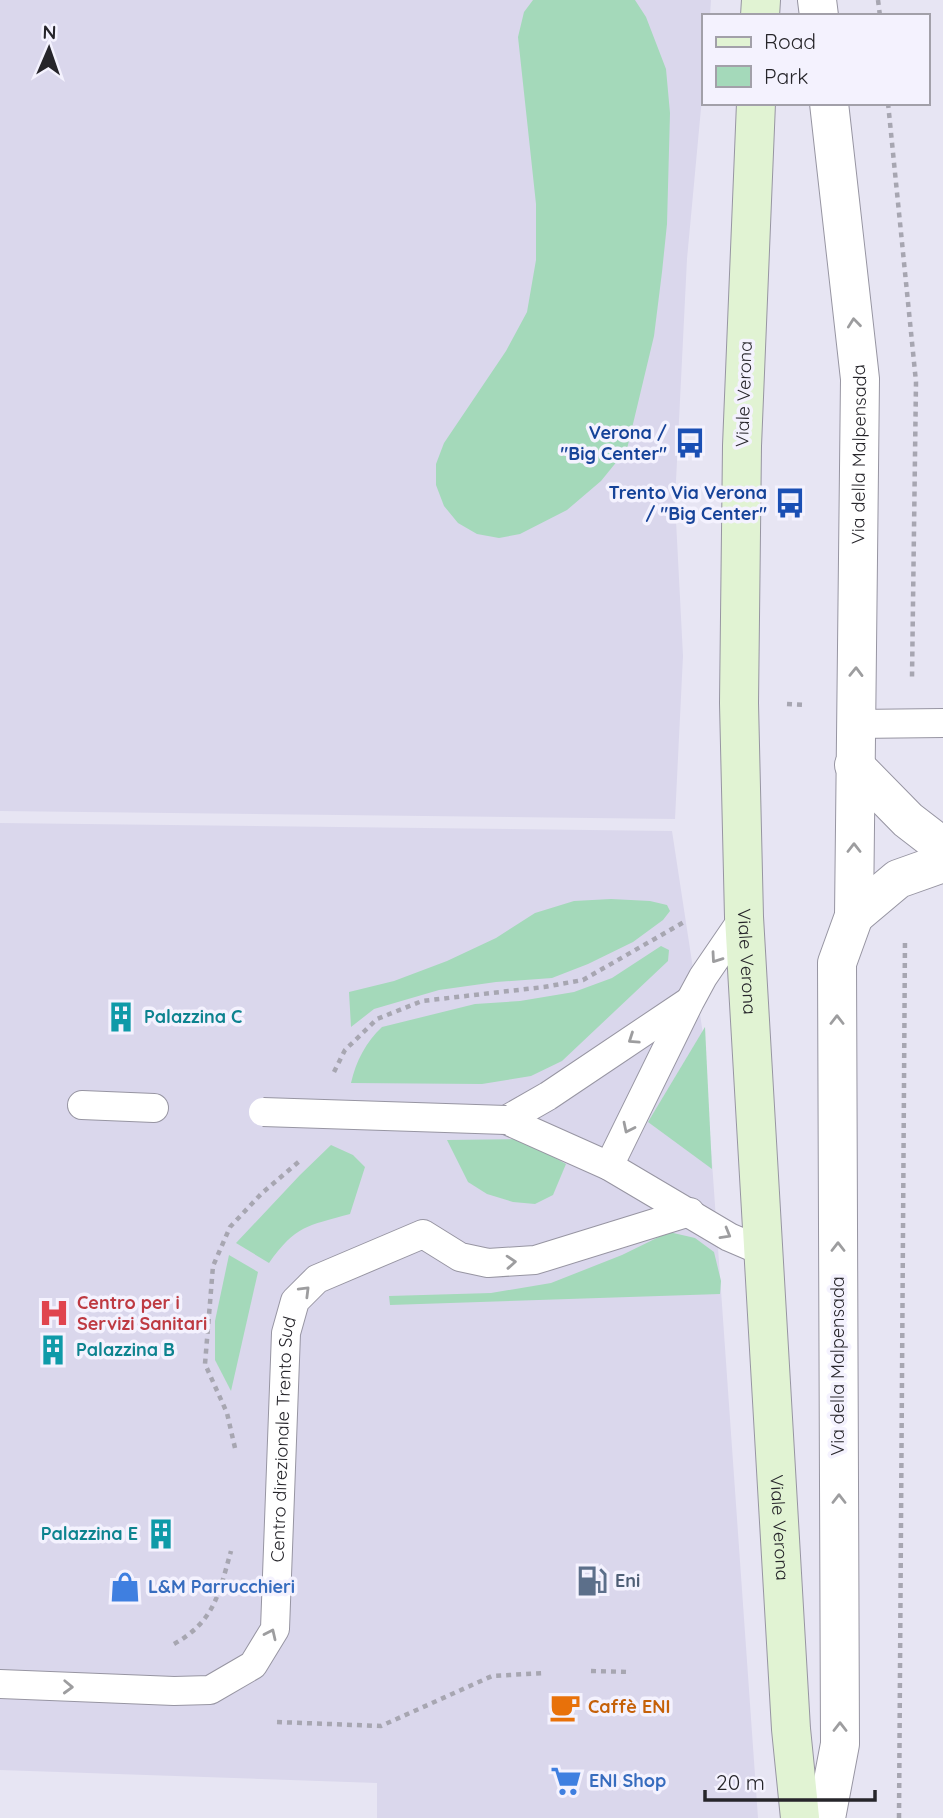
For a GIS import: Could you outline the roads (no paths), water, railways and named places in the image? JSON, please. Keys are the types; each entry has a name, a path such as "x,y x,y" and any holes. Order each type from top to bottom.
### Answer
{"main road":[{"name":"Viale Verona","path":"757,105 742,446 739,703 744,917 791,1729 800,1818"}],"street":[{"name":"Via della Malpensada","path":"826,1818 840,1744 837,962 854,916 860,379 829,105"},
{"path":"855,765 908,820 943,847"},
{"name":"Via della Malpensada","path":"854,916 898,879 943,863"}],"lane":[{"path":"855,724 943,723"},
{"path":"610,1166 690,1001 744,917"},
{"path":"506,1120 548,1096 690,1001"},
{"path":"82,1105 154,1108"},
{"path":"263,1112 506,1120 610,1166 729,1237 764,1252"},
{"name":"Centro direzionale Trento Sud","path":"0,1684 210,1690 253,1665 275,1629 286,1333 295,1301 317,1279 423,1234 460,1257 488,1263 535,1260 690,1212"}],"place":[{"name":"Verona / \"Big Center\"","path":"690,443"},
{"name":"Trento Via Verona / \"Big Center\"","path":"790,503"},
{"name":"Palazzina C","path":"121,1017"},
{"name":"Centro per i Servizi Sanitari","path":"54,1313"},
{"name":"Palazzina B","path":"53,1350"},
{"name":"Palazzina E","path":"161,1534"},
{"name":"Eni","path":"592,1581"},
{"name":"L&M Parrucchieri","path":"125,1587"},
{"name":"Caffè ENI","path":"565,1707"},
{"name":"ENI Shop","path":"566,1781"}]}
